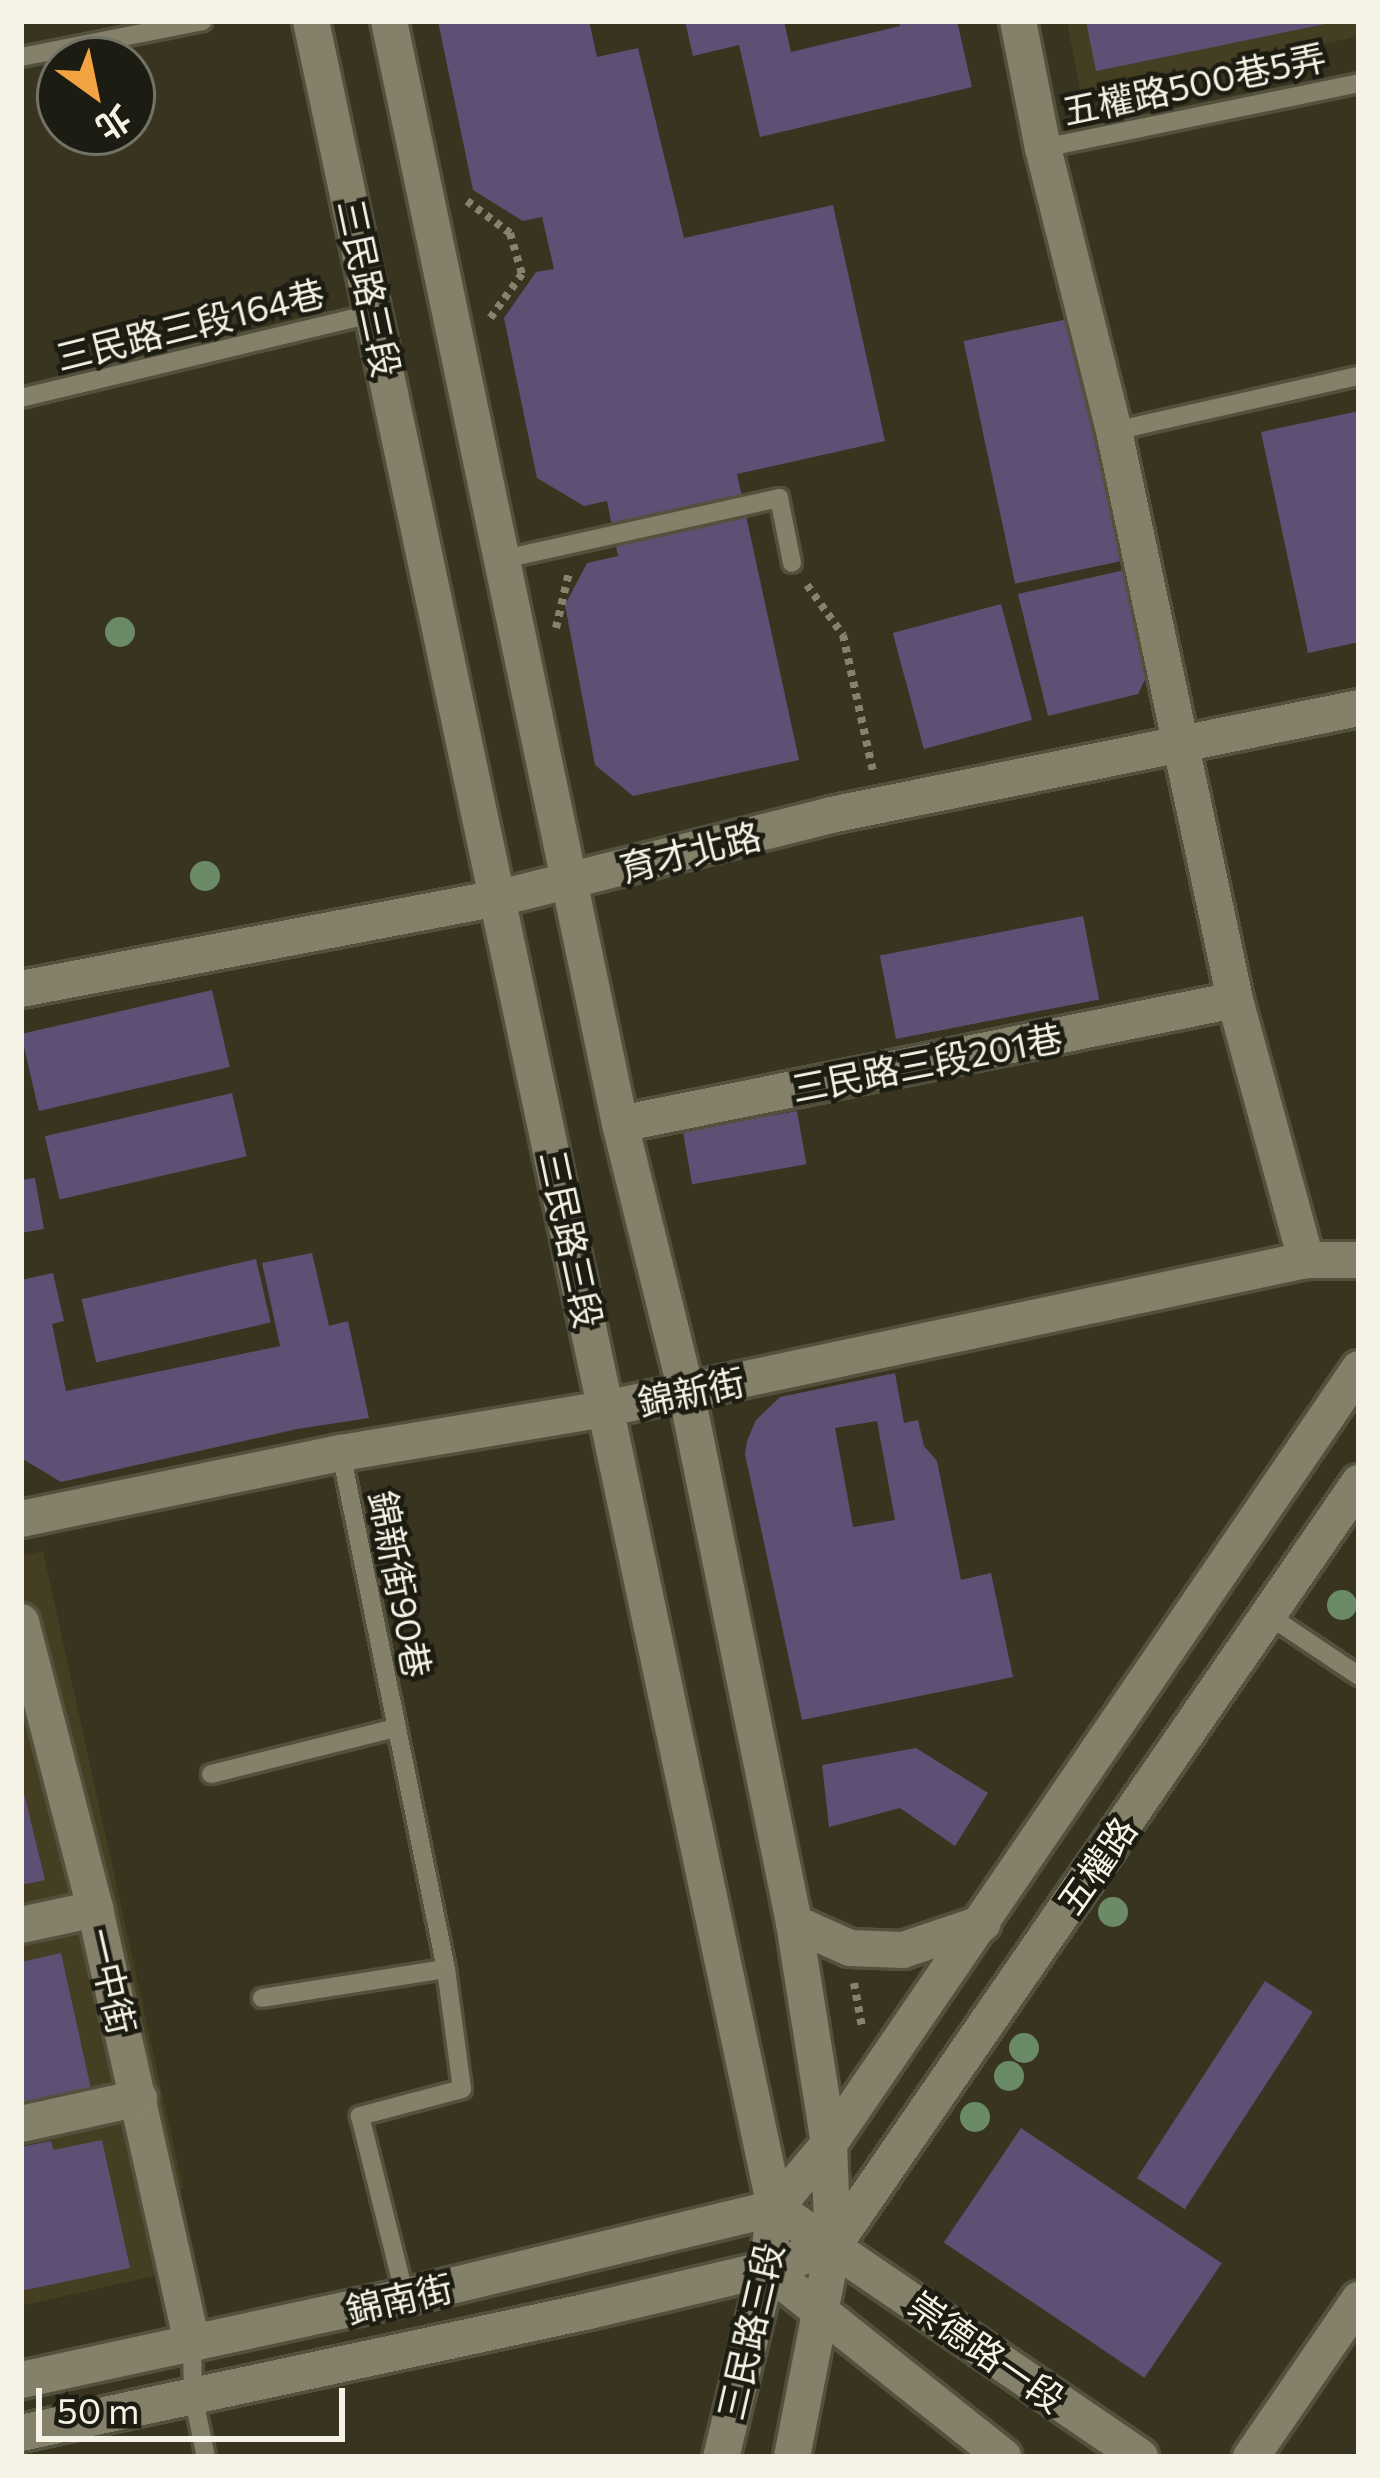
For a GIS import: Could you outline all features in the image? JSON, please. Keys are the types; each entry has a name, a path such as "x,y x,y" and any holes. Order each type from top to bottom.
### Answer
{"main road":[{"name":"三民路三段","path":"311,21 609,1408 775,2208 767,2269 721,2457"},
{"name":"三民路三段","path":"389,21 620,1124 686,1391 794,1923 829,2144 832,2246 792,2457"},
{"path":"1018,21 1043,148 1114,431 1234,1000 1306,1260"},
{"name":"育才北路","path":"21,988 499,898 831,815 1359,708"},
{"name":"三民路三段201巷","path":"620,1124 1234,1000"},
{"name":"錦新街","path":"21,1519 340,1453 609,1408 1306,1260 1359,1260"},
{"name":"五權路","path":"775,2208 829,2144 1359,1369"},
{"name":"五權路","path":"832,2246 1359,1483"},
{"name":"一中街","path":"21,1622 36,1724 95,1909 192,2344"},
{"path":"21,1925 95,1909"},
{"path":"794,1923 850,1948 903,1950 982,1922"},
{"path":"21,2124 140,2098"},
{"name":"崇德路一段","path":"775,2208 1140,2457"},
{"name":"錦南街","path":"21,2380 775,2208"},
{"name":"錦南街","path":"21,2433 767,2269 832,2246"},
{"name":"崇德路一段","path":"767,2269 1003,2457"},
{"path":"1251,2457 1359,2300"}],"lane":[{"path":"21,57 202,21"},
{"name":"五權路500巷5弄","path":"1043,148 1359,82"},
{"name":"三民路三段164巷","path":"21,398 375,313"},
{"path":"1114,431 1359,376"},
{"path":"504,559 778,498 792,563"},
{"name":"錦新街90巷","path":"340,1453 446,1969 462,2089 360,2116 405,2296"},
{"path":"1268,1615 1359,1676"},
{"name":"錦新街90巷","path":"211,1774 396,1728"},
{"path":"262,1998 446,1969"},
{"path":"192,2344 193,2395 206,2457"}],"path":[{"path":"792,563 843,635 873,772"},
{"path":"854,1982 864,2040"}],"shaded area":[{"path":"1067,21 1359,21 1359,36 1082,100"},
{"path":"43,1551 183,2188 151,2197 167,2273 21,2306 21,1556"}],"building":[{"path":"438,21 589,21 597,57 638,48 684,238 833,205 885,441 737,474 799,760 633,796 595,765 565,605 587,563 618,556 607,501 584,506 537,478 504,318 536,272 554,269 542,217 523,221 473,190"},
{"path":"685,21 784,21 791,52 900,26 899,21 957,21 972,87 760,137 739,45 693,56"},
{"path":"1086,21 1330,21 1330,23 1096,71"},
{"path":"1077,317 1129,560 1015,584 964,341"},
{"path":"1359,411 1359,642 1308,653 1261,432"},
{"path":"1129,569 1152,665 1138,694 1048,716 1018,594"},
{"path":"1001,604 1032,720 924,749 893,633"},
{"path":"1083,916 1099,999 896,1039 880,955"},
{"path":"212,990 230,1067 39,1111 21,1034"},
{"path":"232,1093 247,1156 60,1200 45,1136"},
{"path":"797,1111 806,1164 692,1184 683,1131"},
{"path":"35,1178 44,1229 21,1233 21,1180"},
{"path":"312,1253 329,1326 348,1321 369,1418 297,1429 61,1482 21,1458 21,1280 53,1273 64,1321 52,1324 66,1391 280,1346 262,1263"},
{"path":"256,1259 271,1322 96,1363 82,1299"},
{"path":"895,1373 904,1423 918,1420 924,1446 937,1461 961,1580 991,1573 1013,1677 802,1720 745,1454 756,1420 780,1397","holes":["877,1421 895,1520 853,1527 835,1428"]},
{"path":"916,1748 988,1793 955,1846 900,1808 829,1827 822,1765"},
{"path":"21,1781 45,1880 21,1885"},
{"path":"61,1953 91,2089 21,2104 21,1962"},
{"path":"1265,1981 1313,2012 1185,2209 1137,2178"},
{"path":"1021,2128 1222,2263 1144,2378 944,2242"},
{"path":"102,2140 130,2268 21,2291 21,2147 51,2141 53,2150"}]}
